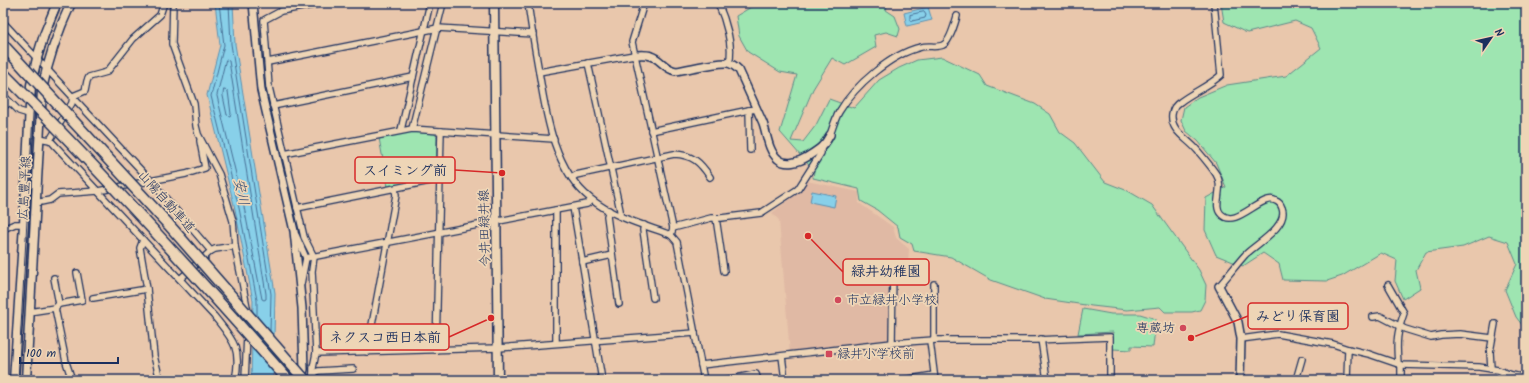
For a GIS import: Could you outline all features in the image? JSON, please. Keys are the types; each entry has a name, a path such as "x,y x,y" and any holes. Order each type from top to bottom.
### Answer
{"highway":[{"name":"山陽自動車道","path":"3,45 309,377"},
{"name":"山陽自動車道","path":"3,73 159,235 288,380"}],"main road":[{"name":"広島豊平線","path":"14,380 31,85 44,35 58,3"},
{"name":"広島豊平線","path":"26,380 42,90 46,68 55,38 71,3"},
{"name":"今井田緑井線","path":"494,3 498,380"}],"street":[{"path":"73,96 85,91 89,77 107,72 133,38 160,15 164,3"},
{"path":"36,203 50,200 58,194 98,191 186,174 205,168 196,126 194,104 172,44 172,3"},
{"path":"253,3 261,90 294,231 300,286 304,369 302,380"},
{"path":"309,377 316,353 312,271 314,257 304,237 273,106 269,87 264,20 281,11 324,3"},
{"path":"401,130 430,3"},
{"path":"412,129 443,3"},
{"path":"528,3 546,115 564,164 572,178 591,200 620,216 671,235 677,242 704,380"},
{"path":"644,3 632,42 673,228 671,235"},
{"path":"718,3 727,29 730,58 729,64"},
{"path":"1214,3 1221,75 1173,108 1172,116 1174,127 1179,134 1197,149 1217,175 1220,190 1217,206 1220,214 1226,218 1234,218 1269,199 1276,200 1281,205 1284,213 1281,221 1269,235 1246,254 1219,286 1238,322 1241,339 1240,380"},
{"path":"539,72 634,55 650,55 657,58 669,70 676,71 729,64 734,65 739,70 753,109 771,148 778,159 784,163 794,163 804,159 825,145 839,113 851,95 863,83 891,60 921,47 943,45 948,40 957,16"},
{"path":"3,22 152,181 211,251"},
{"path":"268,62 438,28 532,34"},
{"path":"588,63 620,210 620,216"},
{"path":"273,106 413,77"},
{"path":"3,96 19,111 29,114"},
{"path":"50,140 72,102 73,96"},
{"path":"3,107 10,102"},
{"path":"651,131 753,109"},
{"path":"750,150 753,109"},
{"path":"284,154 412,129 554,139"},
{"path":"436,350 441,131"},
{"path":"198,134 219,174 233,221 235,246 248,312 245,380"},
{"path":"39,138 50,140 214,316 234,342 237,350 237,371 235,380"},
{"path":"673,228 711,218 761,213 798,189 821,153 821,148"},
{"path":"572,178 576,175 657,158 680,155 697,160 710,177"},
{"path":"297,208 440,180"},
{"path":"367,352 396,195 394,189"},
{"path":"306,258 573,207 587,204 591,200"},
{"path":"573,207 602,380"},
{"path":"556,210 556,344"},
{"path":"609,210 607,216 619,304"},
{"path":"716,218 724,271"},
{"path":"3,229 15,224 24,224"},
{"path":"644,225 653,298"},
{"path":"294,231 306,258 300,286"},
{"path":"143,240 140,248 147,288 154,356 160,380"},
{"path":"180,279 211,251 235,246"},
{"path":"582,262 612,255"},
{"path":"892,343 893,266 909,266"},
{"path":"30,312 82,300 77,273"},
{"path":"54,278 66,362 72,380"},
{"path":"904,380 934,378 932,340 934,284"},
{"path":"1388,285 1404,313 1397,335 1396,346 1401,380"},
{"path":"93,298 147,288"},
{"path":"1373,316 1380,316 1400,326 1431,337 1460,334 1492,338"},
{"path":"1491,369 1490,352 1495,324"},
{"path":"316,353 498,348 695,333"},
{"path":"1241,339 1278,334 1333,344 1399,364 1479,367 1498,370 1511,378 1526,378"},
{"path":"701,364 932,340 1110,337 1110,380"},
{"path":"1041,339 1047,380"},
{"path":"1347,380 1348,349"},
{"path":"782,356 786,380"},
{"path":"1296,380 1302,359"},
{"path":"309,377 318,370 353,370"},
{"path":"726,380 756,374 758,380"},
{"path":"309,377 318,380"}],"shaded area":[{"name":"市立緑井小学校","path":"807,181 859,192 859,203 893,227 896,238 909,249 908,264 890,263 890,337 887,341 790,354 779,220 772,213 801,190"}],"green space":[{"path":"758,3 888,3 886,10 895,16 900,29 898,36 886,32 874,35 876,47 845,65 832,58 813,89 791,141 803,142 816,125 829,99 854,108 879,80 899,68 917,60 942,57 980,75 987,86 1035,104 1050,114 1060,132 1075,143 1105,182 1128,191 1152,205 1199,270 1206,285 1205,300 1200,310 1192,312 1165,312 1160,307 1127,310 1045,299 991,280 951,257 914,251 912,244 900,237 898,227 877,210 861,201 859,189 813,178 814,171 780,132 797,75 780,72 748,52 739,36 736,16"},
{"path":"1221,3 1526,3 1526,330 1516,317 1505,290 1517,264 1508,242 1489,236 1463,247 1426,252 1416,270 1420,288 1403,299 1395,281 1397,260 1381,253 1342,276 1327,281 1283,280 1279,264 1263,253 1243,266 1216,255 1205,230 1206,198 1226,187 1216,163 1198,141 1186,131 1181,120 1184,107 1198,97 1227,85 1286,76 1321,48 1311,28 1295,21 1247,33 1224,22"},
{"path":"411,132 435,134 437,137 436,175 432,179 388,187 379,138"},
{"path":"1083,309 1111,314 1140,314 1156,319 1153,347 1131,346 1131,350 1113,349 1113,332 1078,334"}],"water":[{"name":"安川","path":"215,3 233,3 235,44 275,293 273,380 251,380 253,301 235,209 207,95 220,45"},
{"path":"928,7 932,20 907,26 904,13"},
{"path":"812,191 836,196 834,207 810,202"}],"tram line":[{"path":"18,380 33,115 42,58 50,31 62,3"}],"place":[{"name":"スイミング前","path":"502,173"},
{"name":"緑井幼稚園","path":"808,236"},
{"name":"市立緑井小学校","path":"838,300"},
{"name":"ネクスコ西日本前","path":"491,318"},
{"name":"専蔵坊","path":"1183,328"},
{"name":"みどり保育園","path":"1191,338"},
{"name":"緑井小学校前","path":"829,354"}]}
